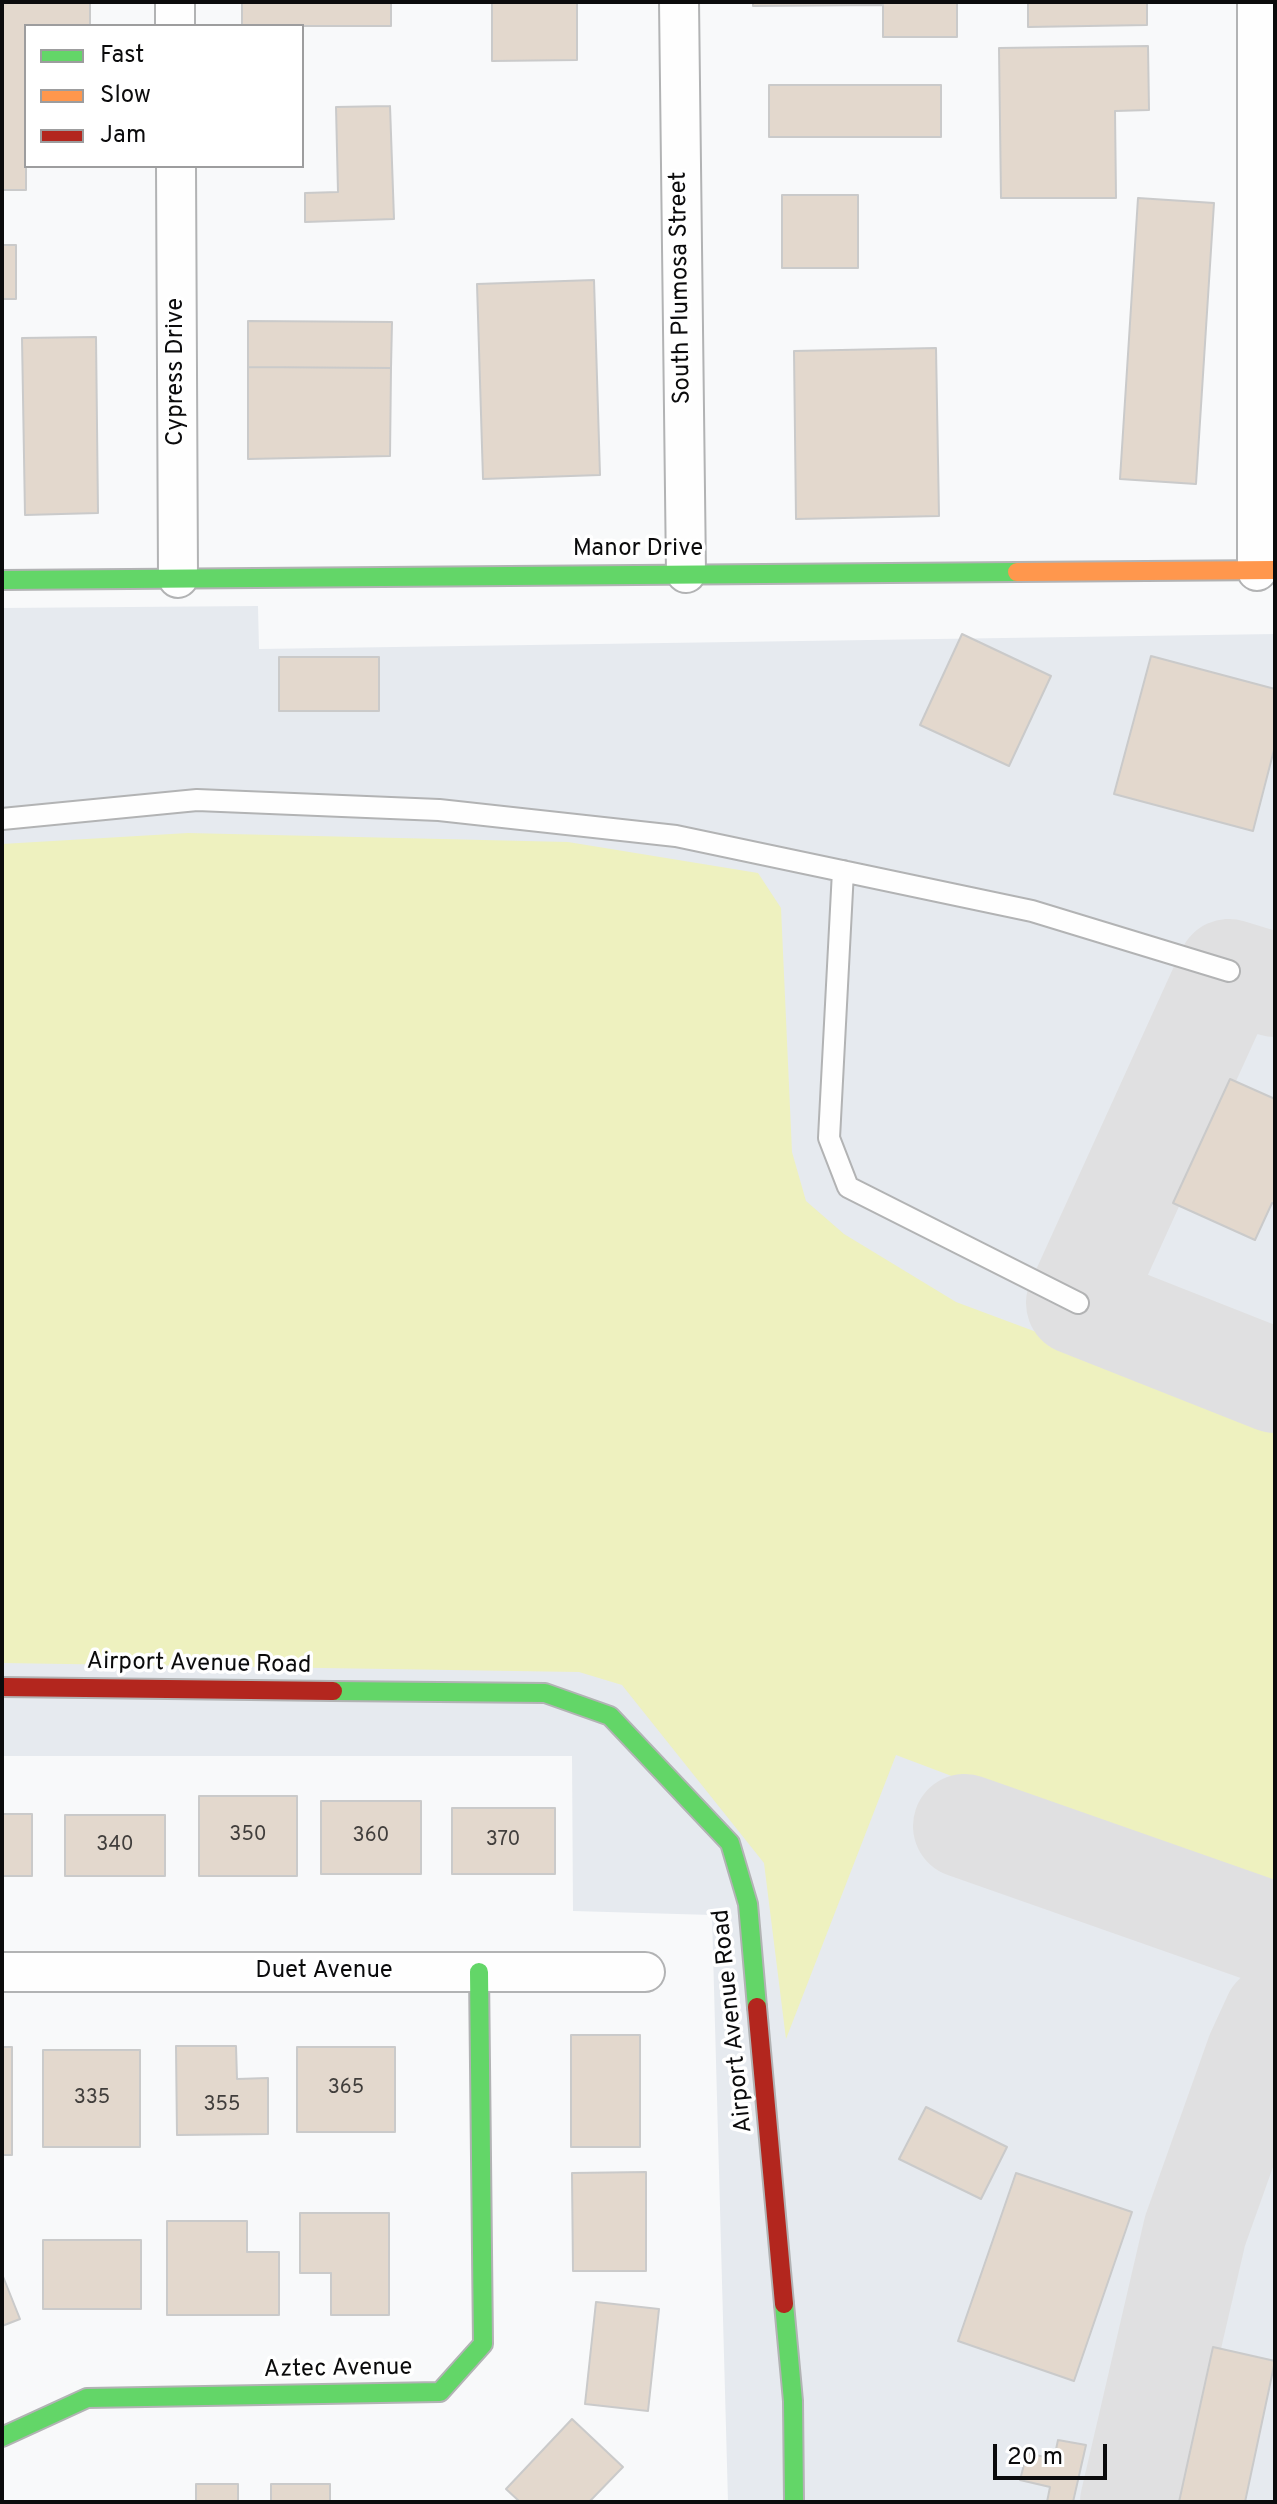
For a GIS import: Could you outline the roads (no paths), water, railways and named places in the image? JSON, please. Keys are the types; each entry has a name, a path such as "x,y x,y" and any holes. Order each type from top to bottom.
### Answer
{"street":[{"path":"175,2 175,24"},
{"name":"South Plumosa Street","path":"679,2 686,573"},
{"path":"1257,2 1266,571"},
{"name":"Cypress Drive","path":"176,168 178,578"},
{"name":"Manor Drive","path":"2,580 1266,571"},
{"name":"Airport Avenue Road","path":"2,1687 545,1693 610,1716 730,1843 748,1904 793,2401 794,2502"},
{"name":"Duet Avenue","path":"2,1972 645,1972"},
{"name":"Aztec Avenue","path":"2,2437 87,2398 440,2392 483,2344 479,1972"}],"lane":[{"path":"2,819 197,800 439,810 676,836 1032,911 1229,971"},
{"path":"843,871 829,1138 848,1187 1078,1303"}]}
